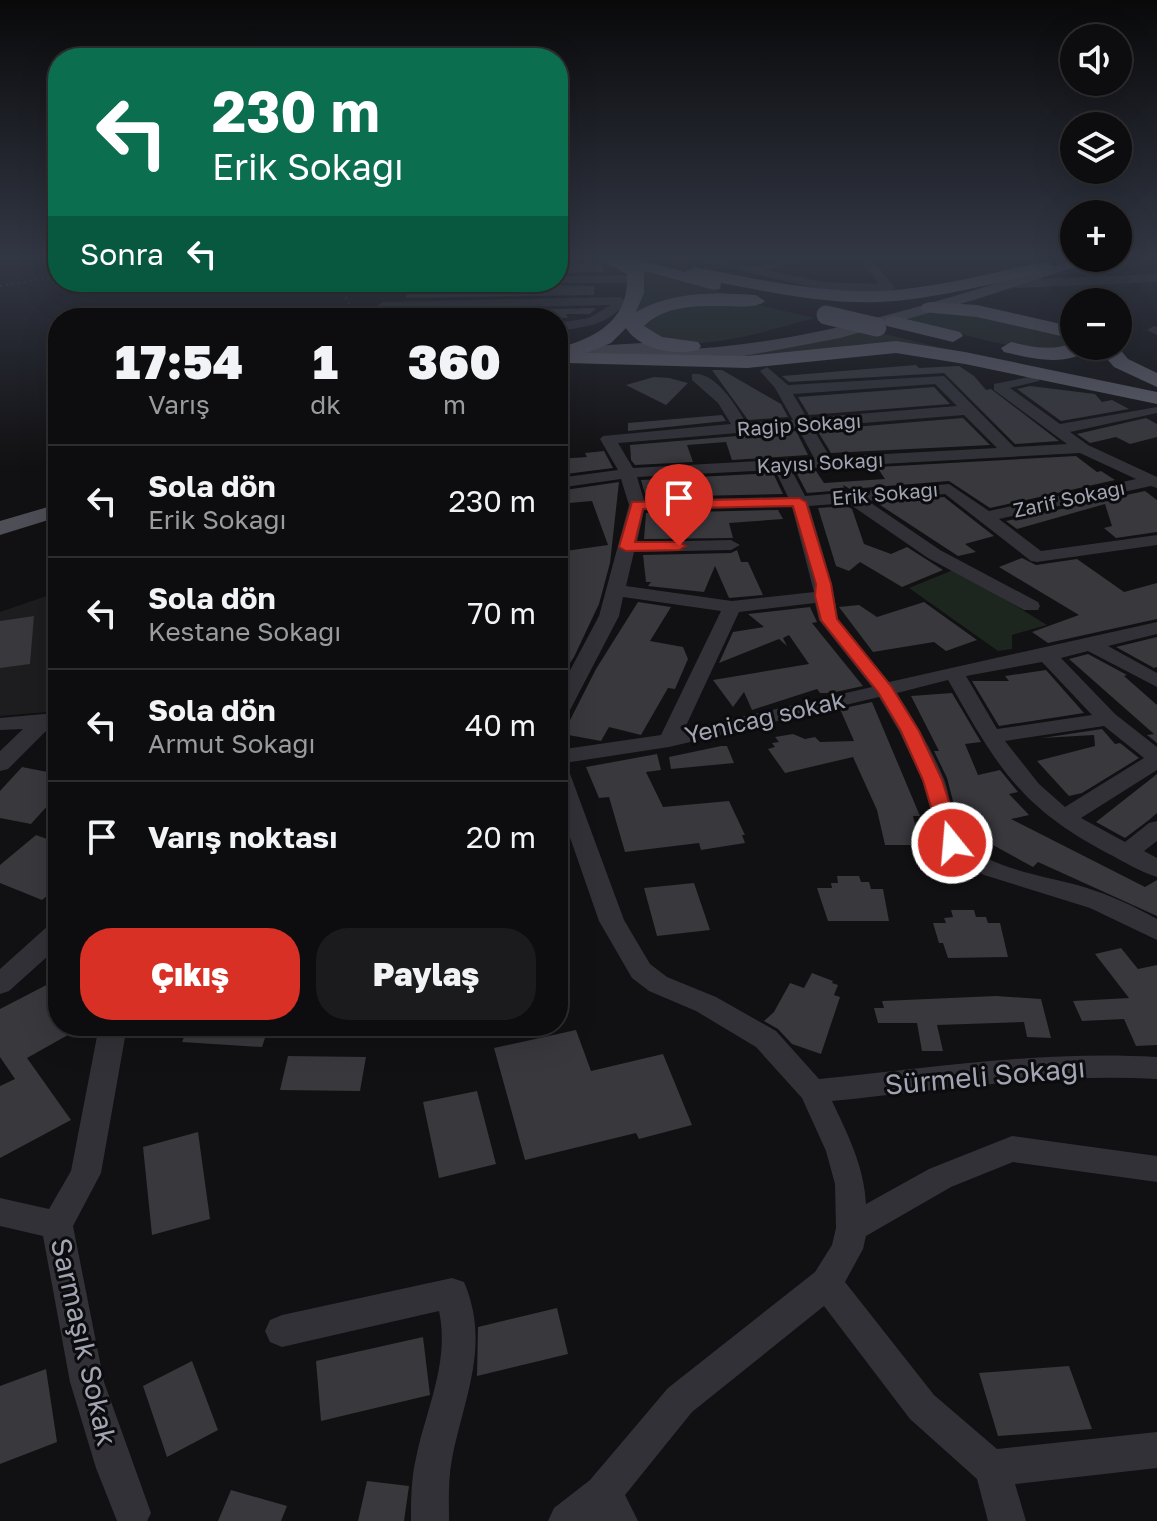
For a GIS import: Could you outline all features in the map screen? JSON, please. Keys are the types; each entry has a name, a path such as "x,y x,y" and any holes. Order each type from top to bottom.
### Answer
{"highway":[{"path":"568,354 598,342 613,327"},
{"path":"635,327 636,331 657,342 698,346"},
{"path":"895,327 1156,401"},
{"path":"899,327 1157,384"},
{"path":"900,327 1021,351 1060,353"},
{"path":"568,356 747,362 896,347 965,358 1156,401"},
{"path":"1118,360 1157,384"}],"main road":[{"path":"568,356 750,340 807,327"},
{"path":"568,356 750,350 823,327"},
{"path":"0,520 48,506"},
{"path":"0,528 48,513"}],"street":[{"path":"767,371 782,390 825,463"},
{"path":"697,377 712,387 733,413 741,429"},
{"path":"1034,378 999,387 1082,448 1155,482"},
{"path":"782,390 939,379 1011,453"},
{"path":"1055,430 1156,401"},
{"name":"Ragip Sokağı","path":"628,473 608,439 968,410"},
{"name":"Kayısı Sokağı","path":"568,482 628,473 1082,448"},
{"path":"781,465 799,502 823,584 829,620 885,690 910,731 933,780 952,843 958,851 971,860 1080,894 1157,931"},
{"path":"568,693 609,616 637,505 628,473"},
{"name":"Zarif Sokağı","path":"986,517 1155,482"},
{"name":"Erik Sokağı","path":"637,505 799,502 949,489 1037,557 1157,540"},
{"path":"851,497 934,554 1031,606"},
{"path":"626,547 731,545"},
{"path":"616,590 732,607 823,596"},
{"path":"669,740 732,607"},
{"name":"Yenicag sokak","path":"568,755 669,740 954,672 1047,655 1157,628"},
{"path":"1092,645 1157,681"},
{"path":"1047,655 1108,719 1157,759 1065,817"},
{"path":"954,672 992,736 1020,776 1045,803 1157,869"},
{"path":"992,736 1108,719"},
{"path":"0,724 48,720"},
{"path":"0,764 48,723"},
{"path":"567,1521 611,1507 680,1400 827,1283 847,1249 852,1228 850,1184 841,1151 813,1091 766,1039 706,1004 658,984 641,971 620,939 568,822"},
{"path":"1127,852 1157,829"},
{"path":"0,984 48,941"},
{"path":"57,1225 86,1173 111,1036"},
{"name":"Sürmeli Sokağı","path":"813,1091 1053,1068 1104,1065 1157,1068"},
{"path":"852,1228 940,1178 1012,1149 1157,1169"},
{"name":"Sarmaşık Sokak","path":"0,1212 57,1225 87,1382 132,1518"},
{"path":"827,1283 914,1400 958,1445 992,1468 1007,1521"},
{"path":"282,1331 452,1293 461,1335 457,1367 434,1458 430,1483 430,1521"},
{"path":"992,1468 1157,1450"}],"shaded area":[{"path":"642,327 781,327 704,343 670,341"},
{"path":"936,327 1025,327 1060,335 1060,347 1039,349"},
{"path":"864,329 946,349 862,344 728,359"},
{"path":"953,570 1047,625 1012,635 1012,649 998,651 909,588"},
{"path":"48,595 48,712 0,716 0,612"}],"building":[{"path":"916,365 919,368 959,366 974,376 986,390 991,389 1059,441 1015,444 944,373 789,382 782,376"},
{"path":"712,370 722,370 781,404 788,417 748,420"},
{"path":"654,377 688,383 666,405 626,385"},
{"path":"1030,386 1095,394 1102,402 1112,400 1129,409 1061,421 1017,389"},
{"path":"934,387 950,404 809,415 798,397"},
{"path":"722,415 726,421 628,431 628,423"},
{"path":"963,418 990,445 831,453 817,430"},
{"path":"1146,418 1157,424 1157,437 1130,444 1116,437 1090,443 1077,434"},
{"path":"796,431 808,455 732,460 726,442 687,445 693,462 635,465 631,460 630,445"},
{"path":"604,451 613,468 568,474 568,458 587,457 585,453"},
{"path":"1076,456 1097,472 1101,471 1115,480 990,508 949,481 850,489 843,485 845,490 807,493 796,472 816,471 824,483 885,479 877,467"},
{"path":"773,473 783,494 646,497 641,480"},
{"path":"619,482 610,563 599,604 568,666 568,551 608,545 592,501 568,503 568,490"},
{"path":"1145,491 1157,500 1157,532 1116,538 1104,528 1112,526 1105,504 1017,529 1006,521"},
{"path":"944,497 994,536 965,544 976,552 958,556 877,503"},
{"path":"847,506 852,509 864,544 891,554 907,547 943,570 902,587 860,562 849,571 836,566 818,508"},
{"path":"778,510 783,519 729,523 733,538 644,539 646,513"},
{"path":"737,550 741,562 748,562 763,595 729,598 715,566 704,592 648,586 651,582 646,582 643,555 731,553"},
{"path":"1022,558 1036,565 1077,559 1124,592 1157,583 1157,619 1048,643 1032,632 1079,615 999,567"},
{"path":"638,602 671,607 650,641 683,647 688,659 675,689 668,688 641,735 609,727 601,741 568,735 568,724 596,669"},
{"path":"924,602 977,640 946,651 934,642 873,652 839,607 859,605 877,617"},
{"path":"810,607 817,622 812,623 863,686 831,693 820,693 817,689 752,710 744,692 733,707 713,680 809,664 789,635 783,638 787,646 779,639 719,663 733,632 764,627 748,614"},
{"path":"34,616 30,664 0,668 0,621"},
{"path":"1157,637 1157,667 1154,668 1116,647"},
{"path":"1088,654 1127,675 1124,676 1157,705 1157,743 1147,735 1154,734 1069,659"},
{"path":"1046,670 1084,713 999,726 972,681 1009,681 1005,676"},
{"path":"952,693 981,742 965,744 978,775 1000,770 1018,792 1009,794 1029,815 1011,819 1145,887 1157,880 1157,916 1038,862 1033,867 991,844 972,845 967,840 947,778 934,751 939,751 911,696"},
{"path":"872,702 920,816 913,816 920,845 885,845 877,810 853,757 785,773 768,749 775,747 772,743 779,742 775,737 793,734 805,739 815,737 820,742 854,741 840,709"},
{"path":"1102,729 1115,744 1120,743 1139,758 1082,793 1069,796 1037,761 1095,746 1094,735 1042,738"},
{"path":"727,746 734,763 671,769 669,757"},
{"path":"657,754 661,770 646,772 663,807 729,801 745,835 742,835 745,843 701,850 699,843 625,852 609,797 599,798 586,767"},
{"path":"22,767 48,772 48,805 31,824 0,818 0,791"},
{"path":"1157,774 1157,813 1149,820 1125,838 1096,822"},
{"path":"36,835 48,839 48,895 42,900 0,883 0,865"},
{"path":"837,876 859,876 861,882 869,882 871,889 883,889 889,921 828,921 817,888 832,888 831,883 838,883"},
{"path":"694,883 710,930 657,936 644,888"},
{"path":"951,910 974,910 976,917 986,917 988,923 1000,923 1008,957 948,958 933,923 946,923 944,918 953,917"},
{"path":"1121,948 1138,969 1157,965 1157,1045 1136,1046 1124,1019 1082,1021 1073,1001 1129,998 1095,954"},
{"path":"812,973 838,985 834,995 840,997 821,1054 792,1044 778,1029 764,1021 774,1012 790,983 804,988"},
{"path":"48,984 48,1036 66,1036 27,1058 71,1120 0,1158 0,1086 15,1079 0,1057 0,1009"},
{"path":"996,996 1041,999 1051,1038 1027,1037 1024,1022 937,1025 943,1051 922,1051 917,1023 878,1023 874,1008 884,1008 882,1001"},
{"path":"576,1030 591,1071 663,1054 692,1125 639,1139 636,1133 525,1160 494,1048 549,1036 568,1036 568,1032"},
{"path":"185,1036 266,1036 262,1047 182,1042"},
{"path":"288,1056 366,1057 360,1091 280,1090"},
{"path":"477,1091 496,1164 439,1178 423,1102"},
{"path":"198,1132 210,1219 152,1235 143,1147"},
{"path":"557,1308 568,1354 477,1376 478,1327"},
{"path":"423,1337 430,1395 321,1421 316,1361"},
{"path":"192,1361 218,1430 167,1457 143,1386"},
{"path":"1069,1366 1092,1429 998,1436 979,1373"},
{"path":"46,1369 57,1442 0,1464 0,1386"},
{"path":"367,1481 409,1486 404,1521 358,1521"},
{"path":"231,1490 287,1506 281,1521 218,1521"}],"route":[{"path":"679,546 626,547 637,505 799,502 823,584 829,620 885,690 910,731 933,780 952,843"}]}
